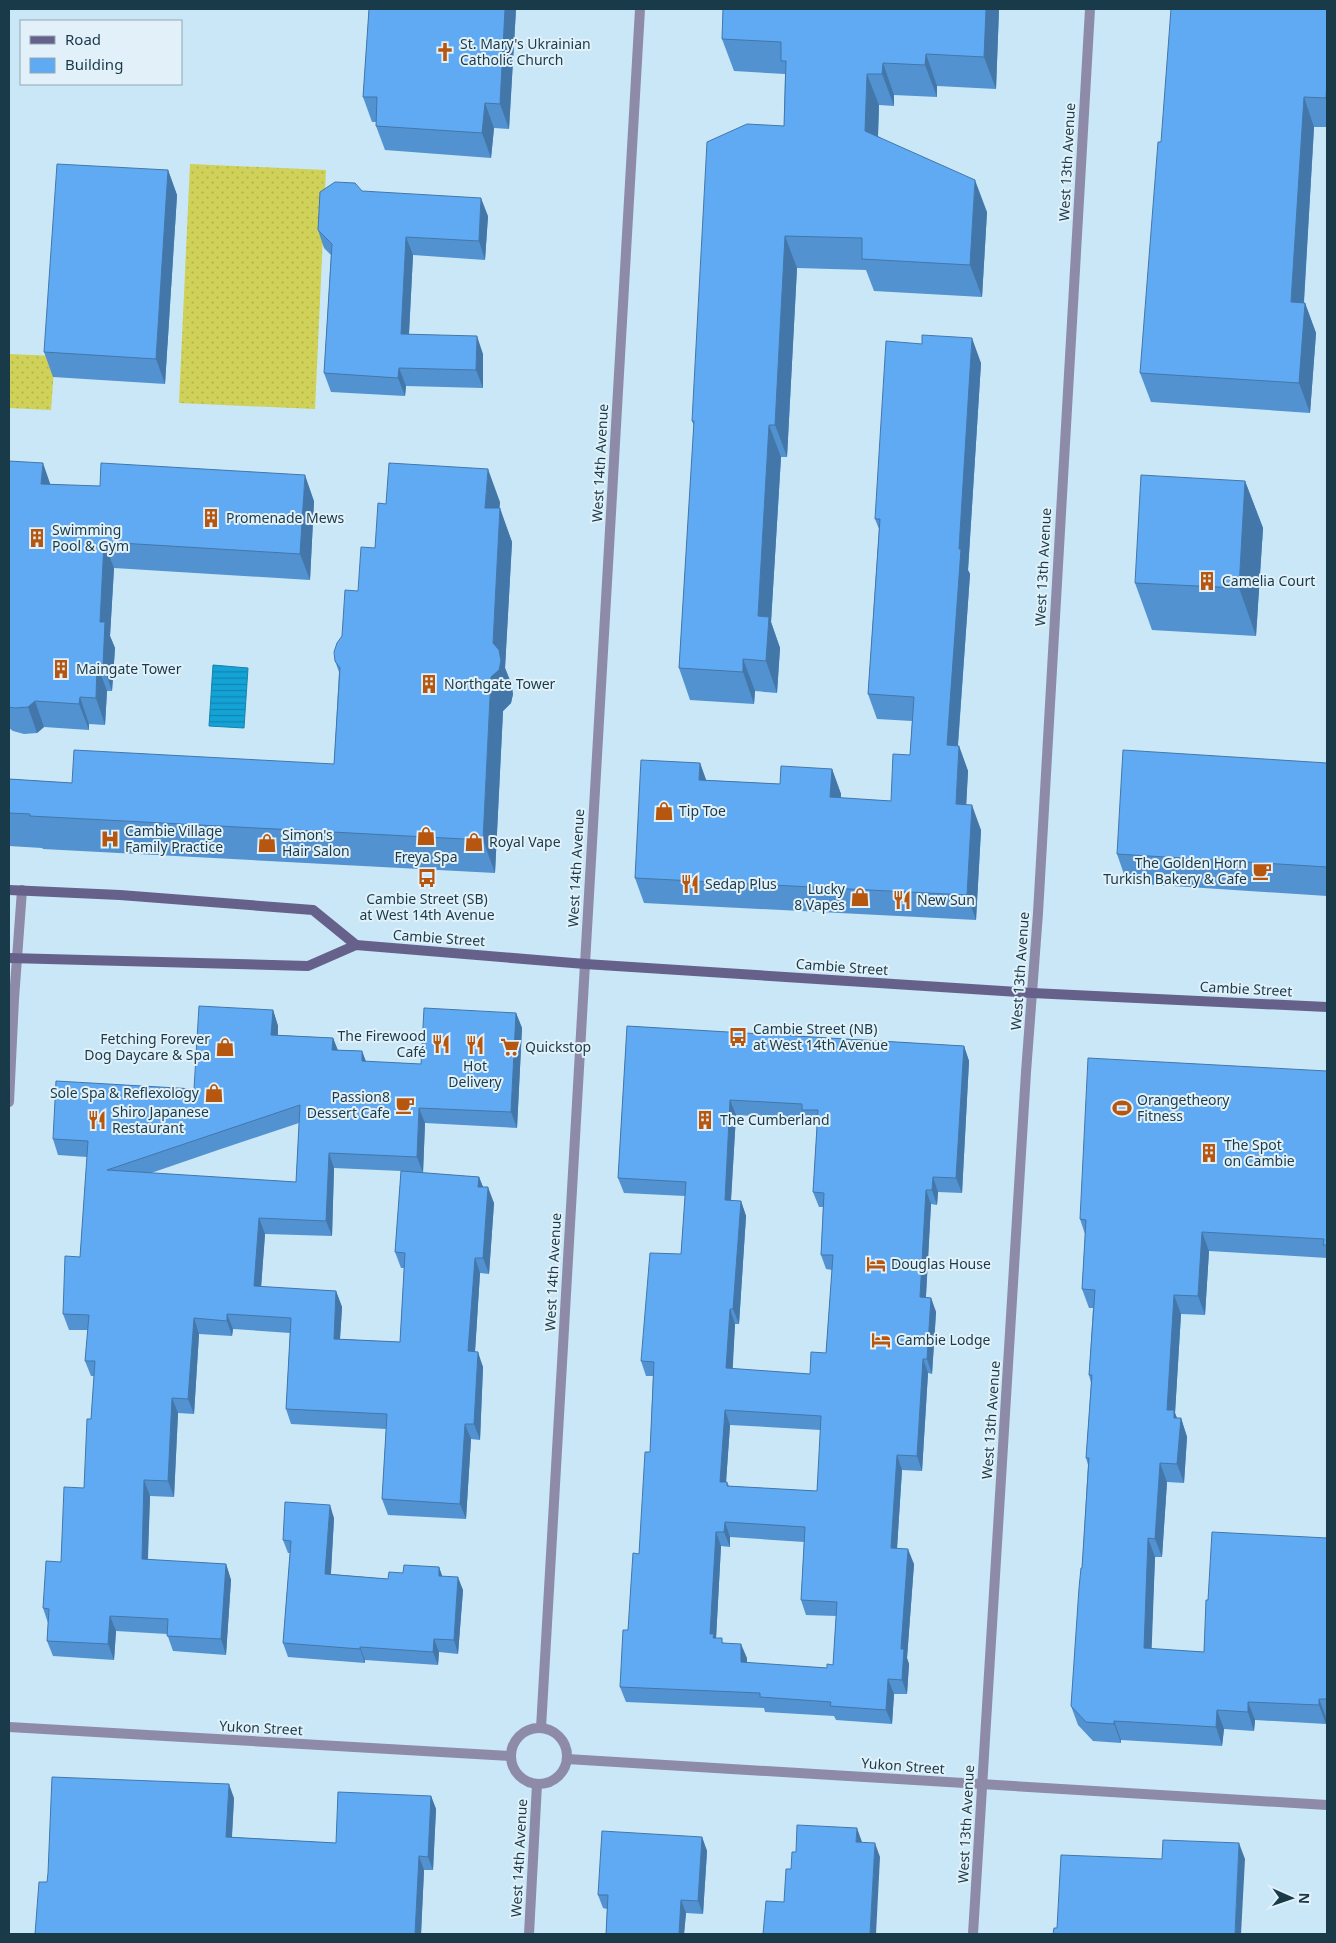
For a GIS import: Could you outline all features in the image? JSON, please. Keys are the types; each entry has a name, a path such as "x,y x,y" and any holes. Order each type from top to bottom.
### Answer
{"main road":[{"path":"9,890 120,895 313,910 356,945"},
{"name":"Cambie Street","path":"13,958 308,966 356,945 585,964 1032,993 1327,1007"}],"street":[{"name":"West 14th Avenue","path":"541,1728 640,9"},
{"name":"West 13th Avenue","path":"973,1934 1032,993 1090,9"},
{"path":"9,1102 13,958 22,890"},
{"name":"Yukon Street","path":"9,1728 511,1756"},
{"path":"541,1728 550,1730 563,1741 568,1759 561,1774 554,1780 538,1784 522,1778 512,1764 511,1756 513,1747 524,1732 541,1728"},
{"name":"Yukon Street","path":"568,1759 1327,1805"},
{"name":"West 14th Avenue","path":"529,1934 538,1784"}],"shaded area":[{"path":"190,164 326,170 315,409 179,403"},
{"path":"9,354 55,356 51,410 9,408"}],"water":[{"path":"213,665 248,668 244,728 209,726"}],"building":[{"name":"St. Mary's Ukrainian Catholic Church","path":"369,9 505,9 500,104 485,103 482,133 376,126 377,97 363,97"},
{"path":"723,9 986,9 984,57 926,54 925,65 883,63 882,74 867,74 865,131 975,180 970,265 862,259 862,238 785,236 775,425 769,425 758,616 769,617 766,661 743,659 743,672 679,668 694,421 692,421 707,142 747,124 784,126 786,61 781,61 781,42 722,39"},
{"path":"1171,9 1327,9 1326,98 1304,97 1291,302 1305,303 1299,383 1140,373 1158,142 1161,142"},
{"path":"57,164 168,170 156,359 44,352"},
{"path":"335,182 355,183 362,191 481,198 479,241 406,237 401,334 477,336 476,370 399,368 398,378 324,373 332,244 318,230 320,192"},
{"path":"922,335 972,338 959,549 961,549 947,745 959,746 956,804 972,805 967,895 635,878 641,760 700,763 699,780 780,784 781,766 832,769 830,797 891,801 893,754 910,755 914,697 868,694 880,519 875,519 886,341 922,344"},
{"path":"9,461 43,463 41,484 100,486 101,463 305,475 300,554 104,542 100,622 105,622 103,665 97,664 96,698 80,697 79,704 35,701 28,707 9,707"},
{"path":"389,463 488,469 485,508 500,508 493,643 499,650 501,661 499,670 491,677 483,840 30,816 30,814 9,813 9,779 72,783 74,750 334,764 340,668 335,661 334,652 342,636 345,590 358,591 361,547 375,548 378,503 386,504"},
{"path":"1141,475 1245,481 1239,588 1135,583"},
{"path":"1123,750 1327,763 1327,867 1117,854"},
{"path":"199,1006 273,1010 271,1035 333,1038 332,1050 362,1051 362,1061 421,1064 424,1008 516,1013 511,1112 419,1108 417,1157 329,1153 326,1221 259,1218 254,1286 336,1291 334,1339 400,1342 405,1253 395,1252 401,1171 479,1177 478,1187 488,1187 483,1258 475,1258 468,1351 478,1352 474,1424 465,1424 460,1504 382,1499 387,1414 286,1409 291,1318 227,1314 227,1321 194,1318 188,1399 172,1398 168,1481 144,1480 142,1559 226,1564 221,1639 167,1636 168,1619 110,1616 108,1644 47,1641 49,1609 43,1608 46,1561 61,1562 64,1487 84,1488 87,1419 91,1419 95,1361 85,1361 89,1315 63,1314 65,1256 80,1257 88,1141 53,1139 56,1081 194,1089","holes":["300,1105 296,1182 107,1170"]},
{"path":"627,1026 964,1046 956,1178 933,1177 932,1190 926,1190 920,1297 931,1298 927,1359 923,1359 917,1456 897,1455 891,1548 908,1549 901,1649 904,1649 902,1680 888,1679 886,1710 830,1706 831,1702 760,1697 760,1693 620,1687 623,1630 628,1630 633,1553 639,1554 645,1452 650,1452 654,1362 641,1361 650,1253 681,1254 686,1182 618,1178","holes":["730,1100 802,1104 802,1110 818,1110 813,1192 824,1193 821,1255 833,1255 826,1353 811,1352 810,1374 726,1368 730,1309 733,1309 741,1201 725,1200","725,1410 821,1416 817,1491 727,1486 727,1482 720,1482","725,1522 805,1527 801,1600 837,1602 833,1665 827,1664 827,1668 741,1662 741,1644 722,1643 722,1638 713,1638 714,1634 710,1634 716,1532 724,1532"]},
{"path":"1088,1058 1327,1071 1327,1245 1323,1245 1324,1239 1202,1232 1198,1296 1174,1295 1167,1410 1174,1410 1174,1418 1181,1418 1177,1464 1160,1463 1155,1539 1148,1538 1144,1648 1204,1652 1212,1532 1327,1538 1327,1699 1319,1699 1319,1705 1248,1702 1248,1712 1217,1710 1216,1727 1114,1721 1114,1724 1086,1722 1071,1706 1089,1458 1086,1458 1092,1375 1089,1375 1095,1290 1082,1289 1086,1220 1080,1219"},
{"path":"285,1502 330,1505 325,1574 388,1579 389,1572 403,1573 404,1565 439,1567 439,1576 458,1577 454,1640 434,1639 433,1652 283,1643 291,1541 283,1540"},
{"path":"52,1777 229,1784 226,1837 336,1843 338,1792 431,1796 428,1857 419,1856 415,1934 35,1934 39,1882 47,1882 48,1873"},
{"path":"797,1825 857,1828 856,1842 875,1843 870,1934 763,1934 766,1901 784,1902 786,1869 791,1869 792,1852 796,1852"},
{"path":"602,1831 702,1837 698,1901 681,1900 679,1934 606,1934 608,1895 598,1895"},
{"path":"1163,1840 1239,1843 1235,1934 1053,1934 1054,1928 1057,1928 1061,1855 1162,1859"}],"place":[{"name":"St. Mary's Ukrainian Catholic Church","path":"445,52"},
{"name":"Promenade Mews","path":"211,518"},
{"name":"Swimming Pool & Gym","path":"37,538"},
{"name":"Camelia Court","path":"1207,581"},
{"name":"Maingate Tower","path":"61,669"},
{"name":"Northgate Tower","path":"429,684"},
{"name":"Tip Toe","path":"664,811"},
{"name":"Freya Spa","path":"426,836"},
{"name":"Cambie Village Family Practice","path":"110,839"},
{"name":"Royal Vape","path":"474,842"},
{"name":"Simon's Hair Salon","path":"267,843"},
{"name":"The Golden Horn Turkish Bakery & Cafe","path":"1262,871"},
{"name":"Cambie Street (SB) at West 14th Avenue","path":"427,878"},
{"name":"Sedap Plus","path":"690,884"},
{"name":"Lucky 8 Vapes","path":"860,897"},
{"name":"New Sun","path":"902,900"},
{"name":"Cambie Street (NB) at West 14th Avenue","path":"738,1037"},
{"name":"The Firewood Café","path":"441,1044"},
{"name":"Hot Delivery","path":"475,1045"},
{"name":"Fetching Forever Dog Daycare & Spa","path":"225,1047"},
{"name":"Quickstop","path":"510,1047"},
{"name":"Sole Spa & Reflexology","path":"214,1093"},
{"name":"Passion8 Dessert Cafe","path":"405,1105"},
{"name":"Orangetheory Fitness","path":"1122,1108"},
{"name":"Shiro Japanese Restaurant","path":"97,1120"},
{"name":"The Cumberland","path":"705,1120"},
{"name":"The Spot on Cambie","path":"1209,1153"},
{"name":"Douglas House","path":"876,1264"},
{"name":"Cambie Lodge","path":"881,1340"}]}
